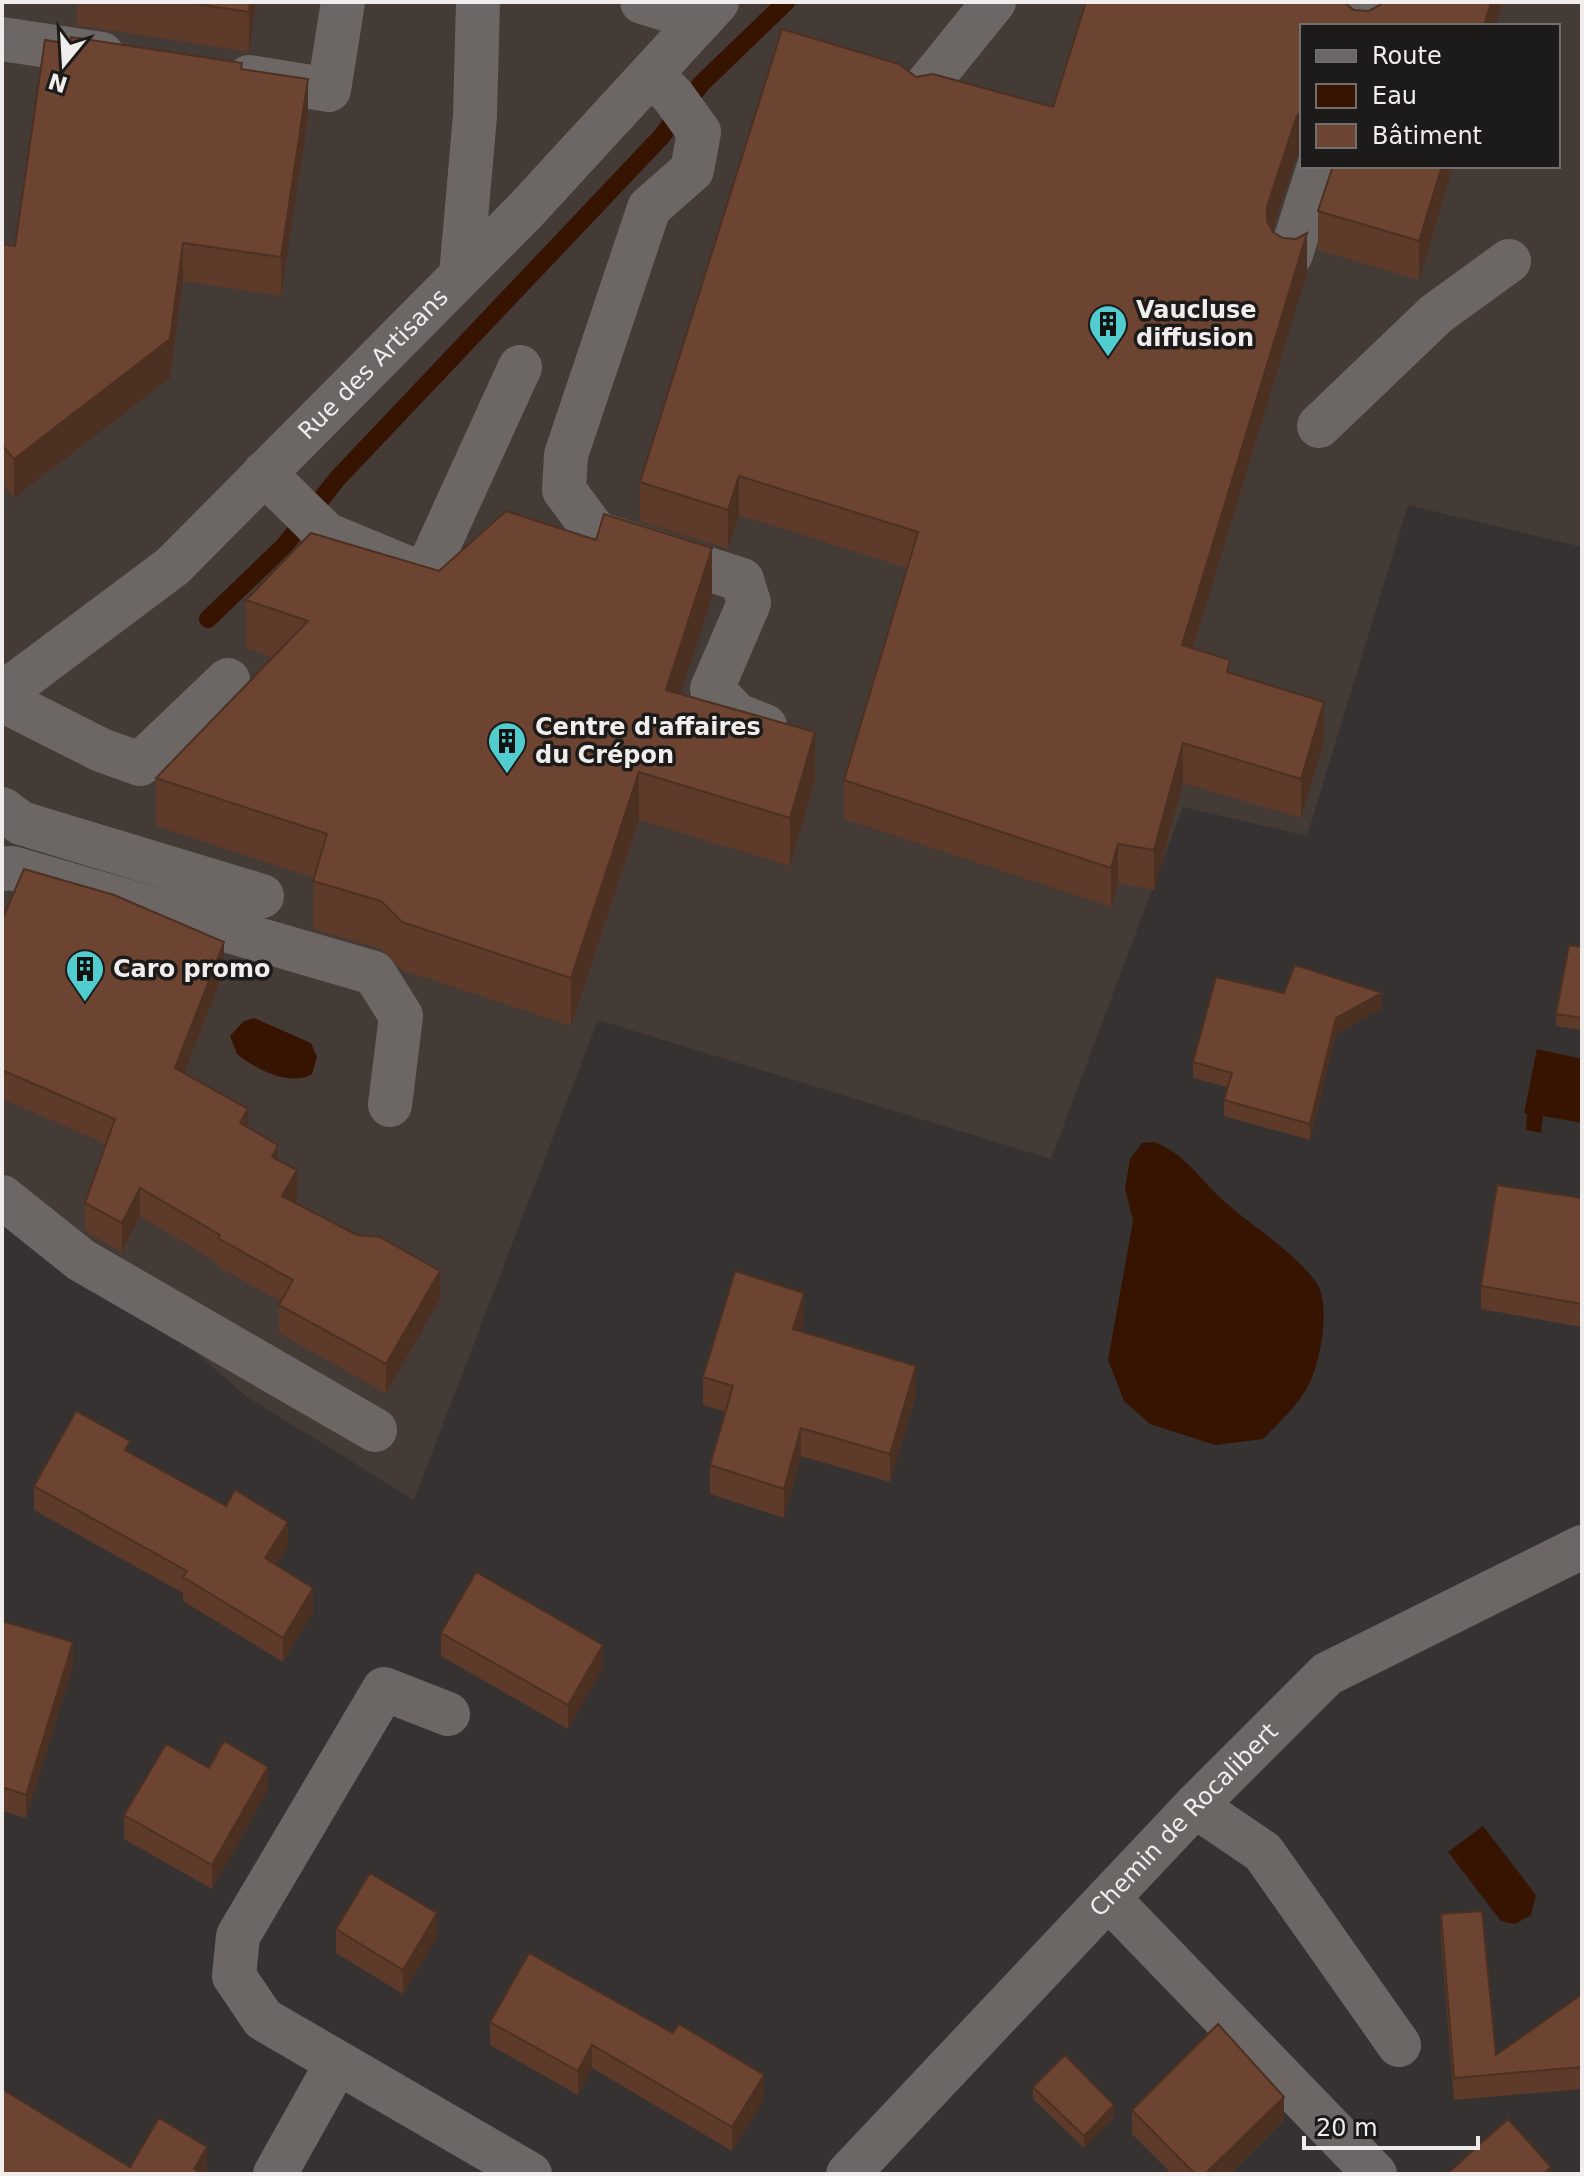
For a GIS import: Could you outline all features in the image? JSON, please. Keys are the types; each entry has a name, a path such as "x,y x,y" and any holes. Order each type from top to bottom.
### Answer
{"street":[{"path":"205,70 329,90 343,2"},
{"path":"461,275 475,116 478,2"},
{"path":"642,2 709,11"},
{"path":"921,92 994,2"},
{"path":"1364,24 1371,2"},
{"name":"Rue des Artisans","path":"2,694 173,566 461,275 709,11"},
{"path":"2,39 143,61"},
{"path":"651,74 673,96 699,132 692,170 649,208 566,455 564,490 596,533 742,580 749,603 712,689 737,715 765,726"},
{"path":"1291,254 1318,168"},
{"path":"1319,426 1436,314 1509,261"},
{"path":"264,473 326,534 425,575 520,367"},
{"path":"2,700 101,750 140,764 228,680"},
{"path":"2,809 21,823 262,896"},
{"path":"2,869 12,868 374,973 401,1016 390,1105"},
{"path":"2,1197 81,1260 375,1430"},
{"name":"Chemin de Rocalibert","path":"848,2174 1195,1806 1327,1674 1582,1547"},
{"path":"448,1714 384,1689 238,1936 234,1976 263,2019 512,2170"},
{"path":"1195,1806 1263,1852 1399,2045"},
{"path":"1108,1898 1375,2174"},
{"path":"275,2174 337,2063"}],"shaded area":[{"path":"2,2 1582,2 1582,547 1408,505 1307,836 1183,807 1051,1159 598,1020 414,1500 247,1397 135,1300 81,1235 2,1173"}],"water":[{"path":"254,1018 311,1043 317,1057 312,1074 284,1077 263,1070 237,1054 230,1036 244,1021"},
{"path":"1537,1049 1582,1059 1582,1123 1543,1116 1541,1133 1526,1130 1527,1114 1524,1113"},
{"path":"1154,1142 1175,1153 1224,1201 1284,1249 1306,1270 1321,1292 1324,1319 1320,1351 1312,1378 1298,1402 1263,1439 1215,1445 1150,1424 1124,1401 1108,1360 1133,1221 1125,1188 1130,1159 1142,1143"},
{"path":"1483,1826 1536,1895 1531,1915 1515,1924 1501,1921 1448,1852"}],"building":[{"path":"184,2 250,2 249,12"},
{"path":"1086,2 1344,2 1354,10 1369,11 1382,2 1491,2 1485,24 1300,24 1300,112 1267,207 1267,221 1273,232 1283,238 1296,239 1307,233 1182,645 1230,660 1227,672 1324,702 1301,779 1183,743 1154,850 1118,844 1111,868 844,780 918,532 739,476 728,510 640,482 782,29 899,64 916,77 933,74 1053,107"},
{"path":"71,37 242,63 241,69 308,79 281,257 183,243 170,339 14,459 2,445 2,244 15,246 45,40 70,44"},
{"path":"1332,168 1441,168 1419,241 1318,211"},
{"path":"506,511 596,540 604,514 712,548 666,690 815,732 790,818 639,772 571,978 402,922 381,901 313,881 327,834 156,778 308,621 246,600 311,533 439,571"},
{"path":"24,869 114,895 224,942 175,1068 248,1109 240,1123 278,1145 272,1157 297,1170 282,1196 357,1235 380,1237 440,1271 386,1364 279,1305 293,1280 218,1238 220,1235 140,1188 122,1223 85,1203 115,1119 2,1070 2,920"},
{"path":"1569,945 1582,947 1582,1018 1556,1014"},
{"path":"1295,965 1382,993 1336,1018 1310,1124 1224,1100 1232,1073 1193,1062 1216,977 1284,993"},
{"path":"1497,1185 1582,1198 1582,1304 1481,1286"},
{"path":"735,1271 804,1293 793,1329 916,1366 890,1454 801,1428 784,1489 710,1465 733,1386 703,1377"},
{"path":"76,1411 130,1441 125,1450 226,1506 235,1490 288,1522 265,1558 313,1588 283,1638 183,1577 187,1571 34,1486"},
{"path":"476,1572 603,1645 568,1705 441,1633"},
{"path":"2,1621 73,1642 26,1795 2,1787"},
{"path":"224,1741 268,1767 212,1865 124,1815 166,1744 209,1768"},
{"path":"370,1873 437,1913 403,1970 336,1929"},
{"path":"1482,1911 1496,2055 1582,1994 1582,2067 1454,2078 1441,1914"},
{"path":"529,1953 673,2033 679,2024 764,2075 732,2127 592,2045 578,2071 490,2022"},
{"path":"1218,2024 1284,2097 1205,2174 1195,2174 1132,2110"},
{"path":"1065,2055 1114,2105 1084,2136 1033,2087"},
{"path":"2,2089 130,2167 159,2118 207,2147 194,2169 202,2174 2,2174"},
{"path":"1508,2119 1551,2167 1543,2174 1447,2174"}],"waterway":[{"path":"208,619 284,546 337,479 661,137 701,84 786,2"}],"place":[{"name":"Vaucluse diffusion","path":"1108,358"},
{"name":"Centre d'affaires du Crépon","path":"507,775"},
{"name":"Caro promo","path":"85,1003"}]}
